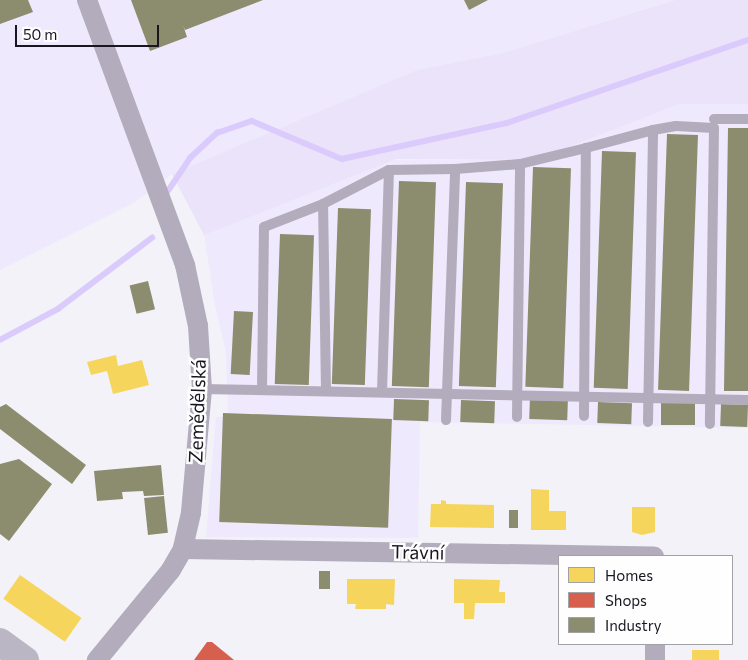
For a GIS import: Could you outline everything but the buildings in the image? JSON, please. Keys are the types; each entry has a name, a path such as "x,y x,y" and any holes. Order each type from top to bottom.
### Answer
{"main road":[{"path":"0,642 25,660"}],"street":[{"name":"Zemědělská","path":"88,0 186,264 198,326 202,389 191,513 183,549 171,570 97,660"},
{"name":"Trávní","path":"183,549 587,555"},
{"path":"655,645 655,660"}],"lane":[{"path":"714,119 748,119"},
{"path":"262,390 264,227 323,204 390,170 455,169 520,164 653,130 676,126 714,128 710,424"},
{"path":"648,422 653,130"},
{"path":"584,416 586,148"},
{"path":"517,418 520,164"},
{"path":"446,420 445,394 455,169"},
{"path":"382,392 390,170"},
{"path":"323,204 326,391"},
{"path":"202,389 748,400"}],"shaded area":[{"path":"0,0 674,0 503,53 417,70 172,174 135,202 0,270"},
{"path":"675,0 748,0 748,104 680,104 534,160 396,159 204,235 172,174 417,70 503,53"},
{"path":"680,104 748,104 748,428 420,422 418,538 206,537 216,417 228,417 226,353 215,305 204,234 392,160 534,160"}],"waterway":[{"path":"168,191 190,158 217,133 252,121 342,159 507,123 748,40"},
{"path":"0,340 58,309 152,238"}]}
